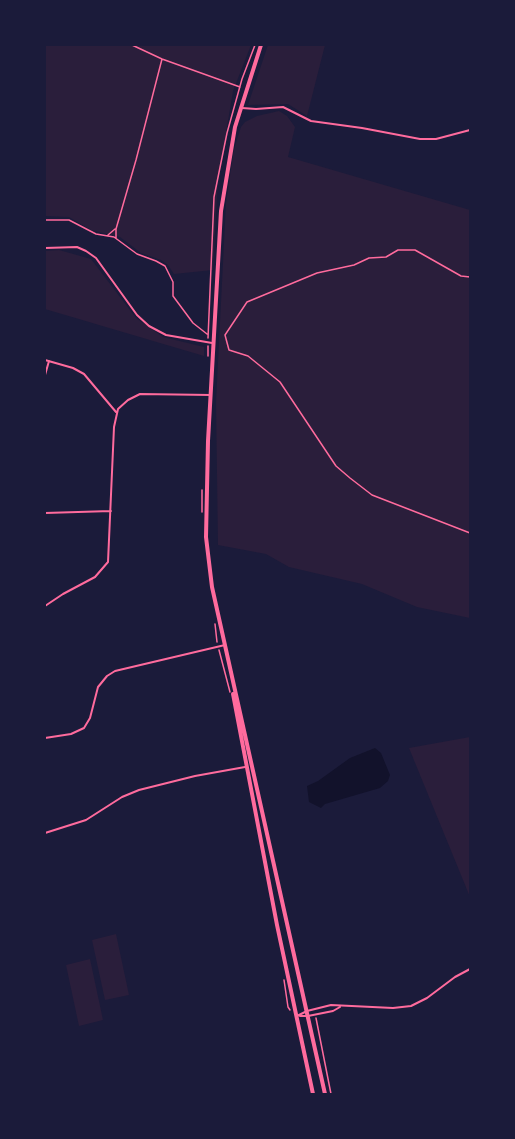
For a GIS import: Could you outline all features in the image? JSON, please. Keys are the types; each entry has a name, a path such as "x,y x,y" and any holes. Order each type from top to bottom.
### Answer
{"highway":[{"path":"261,45 231,141 222,200 210,343 211,395 206,537 212,587 250,767 294,1016 313,1094"},
{"path":"250,767 325,1094"}],"street":[{"path":"240,107 256,109 279,106 311,121 422,139 436,139 470,130"},
{"path":"45,248 77,247 86,251 96,258 137,315 149,326 166,335 210,343"},
{"path":"45,360 73,368 84,374 117,412"},
{"path":"45,375 49,361"},
{"path":"45,606 95,577 103,570 109,554 114,427 117,412 128,400 140,394 211,395"},
{"path":"45,513 111,511"},
{"path":"45,738 71,734 84,728 90,718 98,687 115,671 225,645"},
{"path":"45,833 86,820 122,797 140,790 195,776 250,767"},
{"path":"294,1016 331,1005 393,1008 411,1006 470,969"},
{"path":"294,1016 308,1016 333,1011 340,1007"}],"path":[{"path":"132,45 162,59 246,89"},
{"path":"208,359 214,196 227,132 255,45"},
{"path":"116,238 116,229 162,59"},
{"path":"45,220 69,220 96,234 116,238 137,254 165,266 173,282 173,296 193,323 208,335"},
{"path":"108,235 116,229"},
{"path":"470,277 461,276 415,250 398,250 386,257 369,258 354,265 317,273 247,302 225,335 229,350 248,356 280,382 336,466 350,478 372,495 470,533"},
{"path":"202,488 202,517"},
{"path":"216,622 218,647 231,699"},
{"path":"283,978 288,1007 294,1016"},
{"path":"315,1018 331,1094"}],"shaded area":[{"path":"45,45 251,45 233,91 218,180 213,270 174,274 161,260 141,253 120,237 91,230 69,217 45,216"},
{"path":"268,45 325,45 307,116 288,104 248,105"},
{"path":"279,111 287,116 295,127 288,157 470,210 470,618 417,607 362,584 289,567 266,554 218,545 216,402 226,203 234,149 241,127 245,122 257,116"},
{"path":"59,250 91,259 136,318 163,337 204,347 204,356 45,309 45,251"},
{"path":"470,737 470,897 409,748"},
{"path":"375,748 381,753 390,775 388,781 380,788 325,804 321,808 309,802 307,786 318,781 350,758"},
{"path":"116,934 129,995 105,1000 92,940"},
{"path":"90,959 103,1020 79,1026 66,965"}]}
